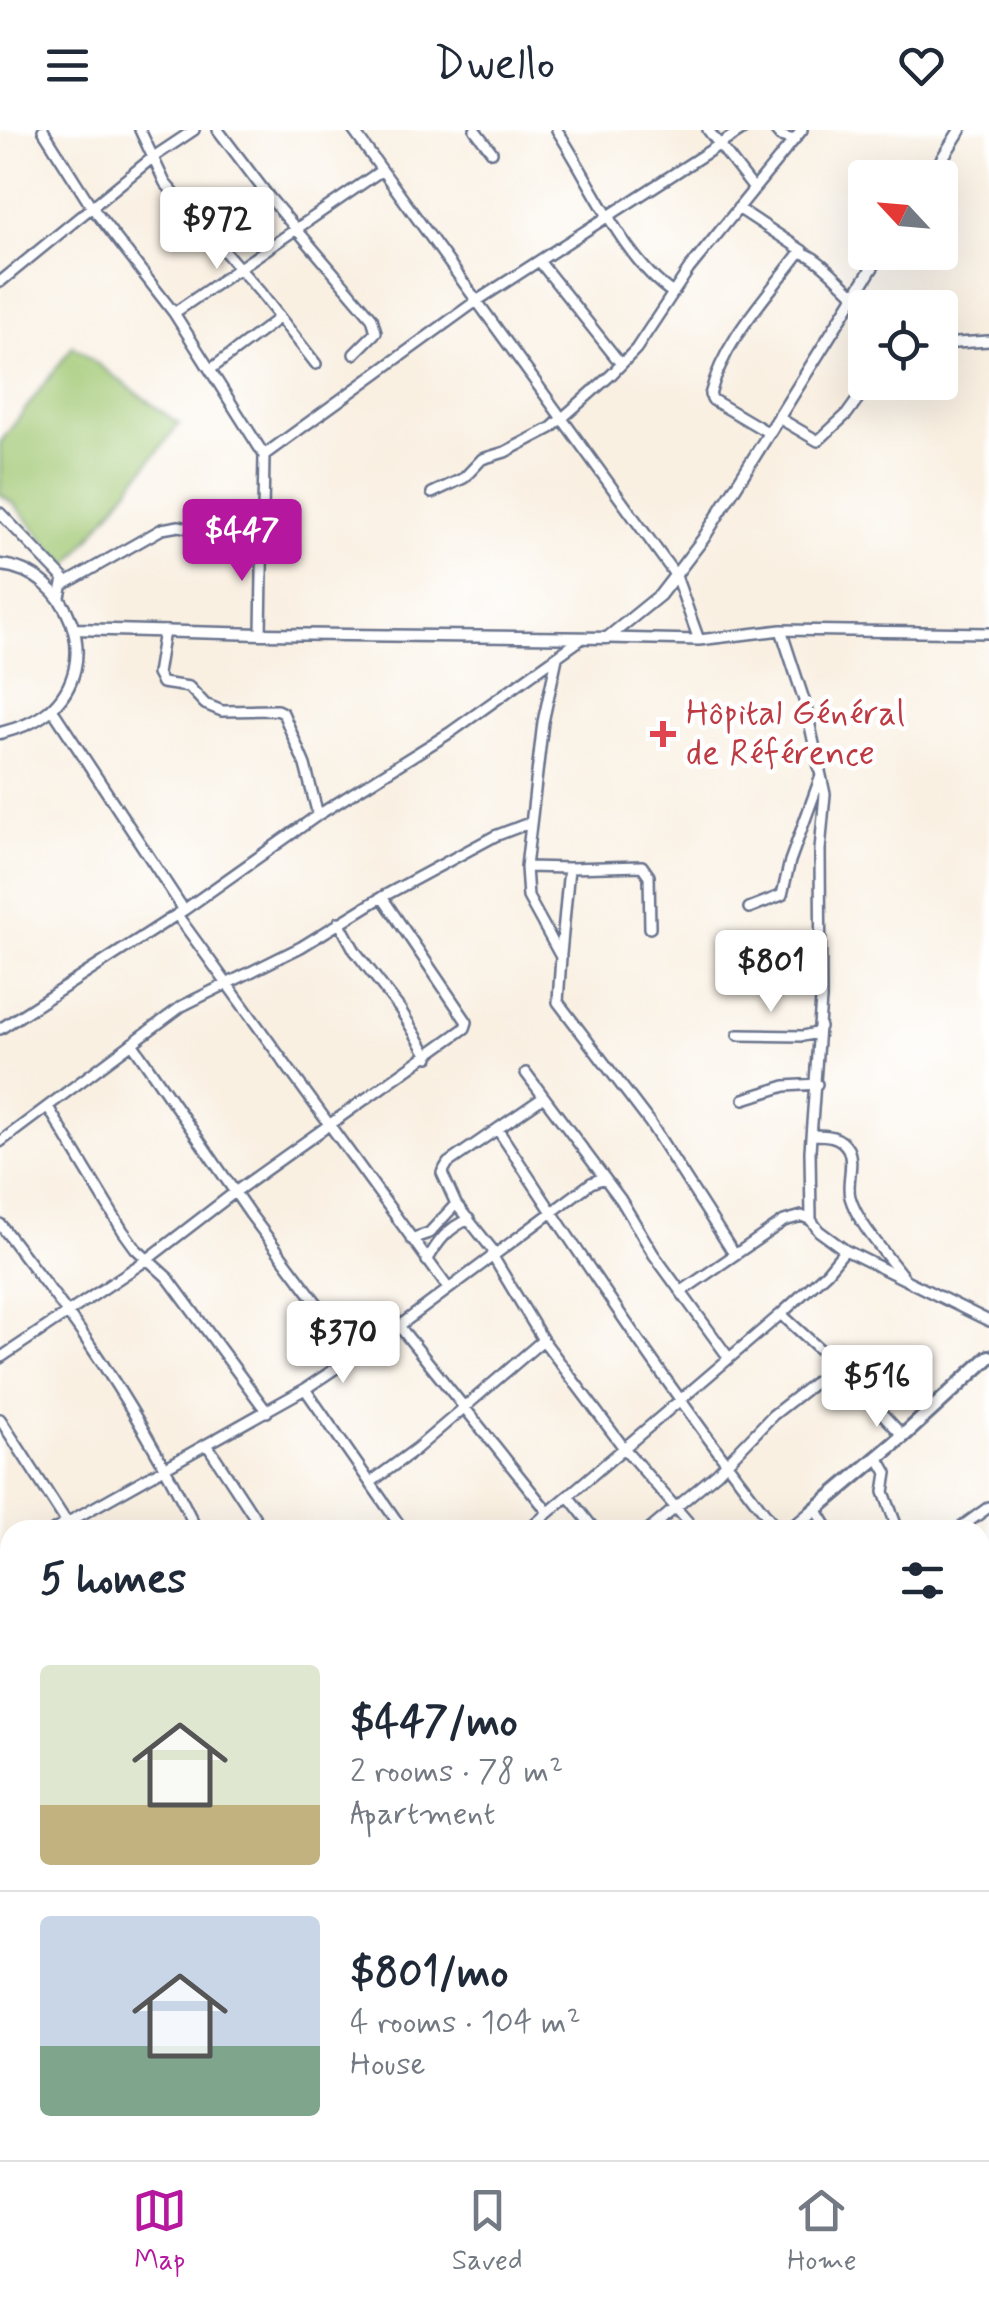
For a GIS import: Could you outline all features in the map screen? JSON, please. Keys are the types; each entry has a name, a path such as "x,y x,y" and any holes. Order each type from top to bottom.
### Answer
{"main road":[{"path":"803,1520 989,1357"}],"street":[{"path":"42,130 91,206 174,313 264,456 261,634"},
{"path":"140,130 164,182 240,268 316,364"},
{"path":"0,282 152,158 194,130"},
{"path":"218,130 377,327 374,336 354,354"},
{"path":"353,130 676,576 699,640"},
{"path":"475,130 492,152"},
{"path":"557,130 632,255 654,281 673,293"},
{"path":"708,130 754,189"},
{"path":"264,456 475,302 742,130"},
{"path":"774,130 794,140"},
{"path":"432,493 464,478 482,459 505,452 550,428 621,364 652,329 673,293 802,130"},
{"path":"941,160 960,130"},
{"path":"174,313 382,170"},
{"path":"738,208 803,251 848,292"},
{"path":"769,433 710,395 727,353 750,317 803,251"},
{"path":"539,260 621,364"},
{"path":"607,638 660,595 676,576 730,501 848,309"},
{"path":"211,369 279,318"},
{"path":"958,343 989,341"},
{"path":"778,418 818,442 858,400"},
{"path":"0,513 65,584"},
{"path":"60,597 65,584 162,528 179,526 204,532 262,535"},
{"path":"0,566 14,566 40,578 60,597 75,628 77,657 69,685 52,708 28,725 0,733"},
{"path":"75,628 580,640 699,640 781,630 989,633"},
{"path":"781,630 795,663 825,794 820,850 823,927 811,1220"},
{"path":"164,631 157,674 162,683 189,687 205,704 222,710 283,713 305,765 318,814"},
{"path":"0,1029 181,912 318,814 451,732 580,640"},
{"path":"557,658 543,722 526,867 528,897 561,957"},
{"path":"52,708 228,981 448,1288"},
{"path":"748,908 782,896 790,861 822,773"},
{"path":"0,1142 182,1006 301,947 382,896 495,836 529,823"},
{"path":"526,867 638,865 646,869 650,928"},
{"path":"569,868 558,1002 650,1124 734,1254"},
{"path":"0,1358 148,1259 235,1192 429,1057 468,1024 382,896"},
{"path":"339,922 429,1057"},
{"path":"738,1034 803,1036 816,1033 820,1027"},
{"path":"132,1043 354,1354"},
{"path":"526,1073 729,1358"},
{"path":"744,1099 784,1086 817,1084"},
{"path":"544,1097 444,1168 444,1183 494,1254 543,1340 624,1448 686,1520"},
{"path":"48,1107 123,1231 188,1304 267,1412"},
{"path":"498,1130 570,1245 608,1293 726,1465 770,1520"},
{"path":"812,1134 830,1135 847,1148 851,1167 849,1191 855,1212 905,1280"},
{"path":"71,1520 305,1390 603,1178"},
{"path":"411,1238 429,1232 456,1204"},
{"path":"682,1292 784,1221 802,1216 845,1250 989,1322"},
{"path":"427,1260 438,1240 469,1219"},
{"path":"0,1224 124,1396 192,1520"},
{"path":"539,1520 781,1314 845,1250"},
{"path":"781,1314 837,1365 903,1436"},
{"path":"400,1326 548,1512"},
{"path":"372,1482 543,1340"},
{"path":"661,1520 726,1465 774,1415 837,1365"},
{"path":"305,1390 396,1520"},
{"path":"0,1419 66,1520"},
{"path":"208,1446 257,1520"},
{"path":"878,1457 887,1473 884,1492 894,1520"},
{"path":"568,1496 587,1520"},
{"path":"816,1509 823,1520"}],"green space":[{"path":"73,346 179,424 67,567 15,505 0,494 0,443"}],"place":[{"name":"Hôpital Général de Référence","path":"663,734"}]}
